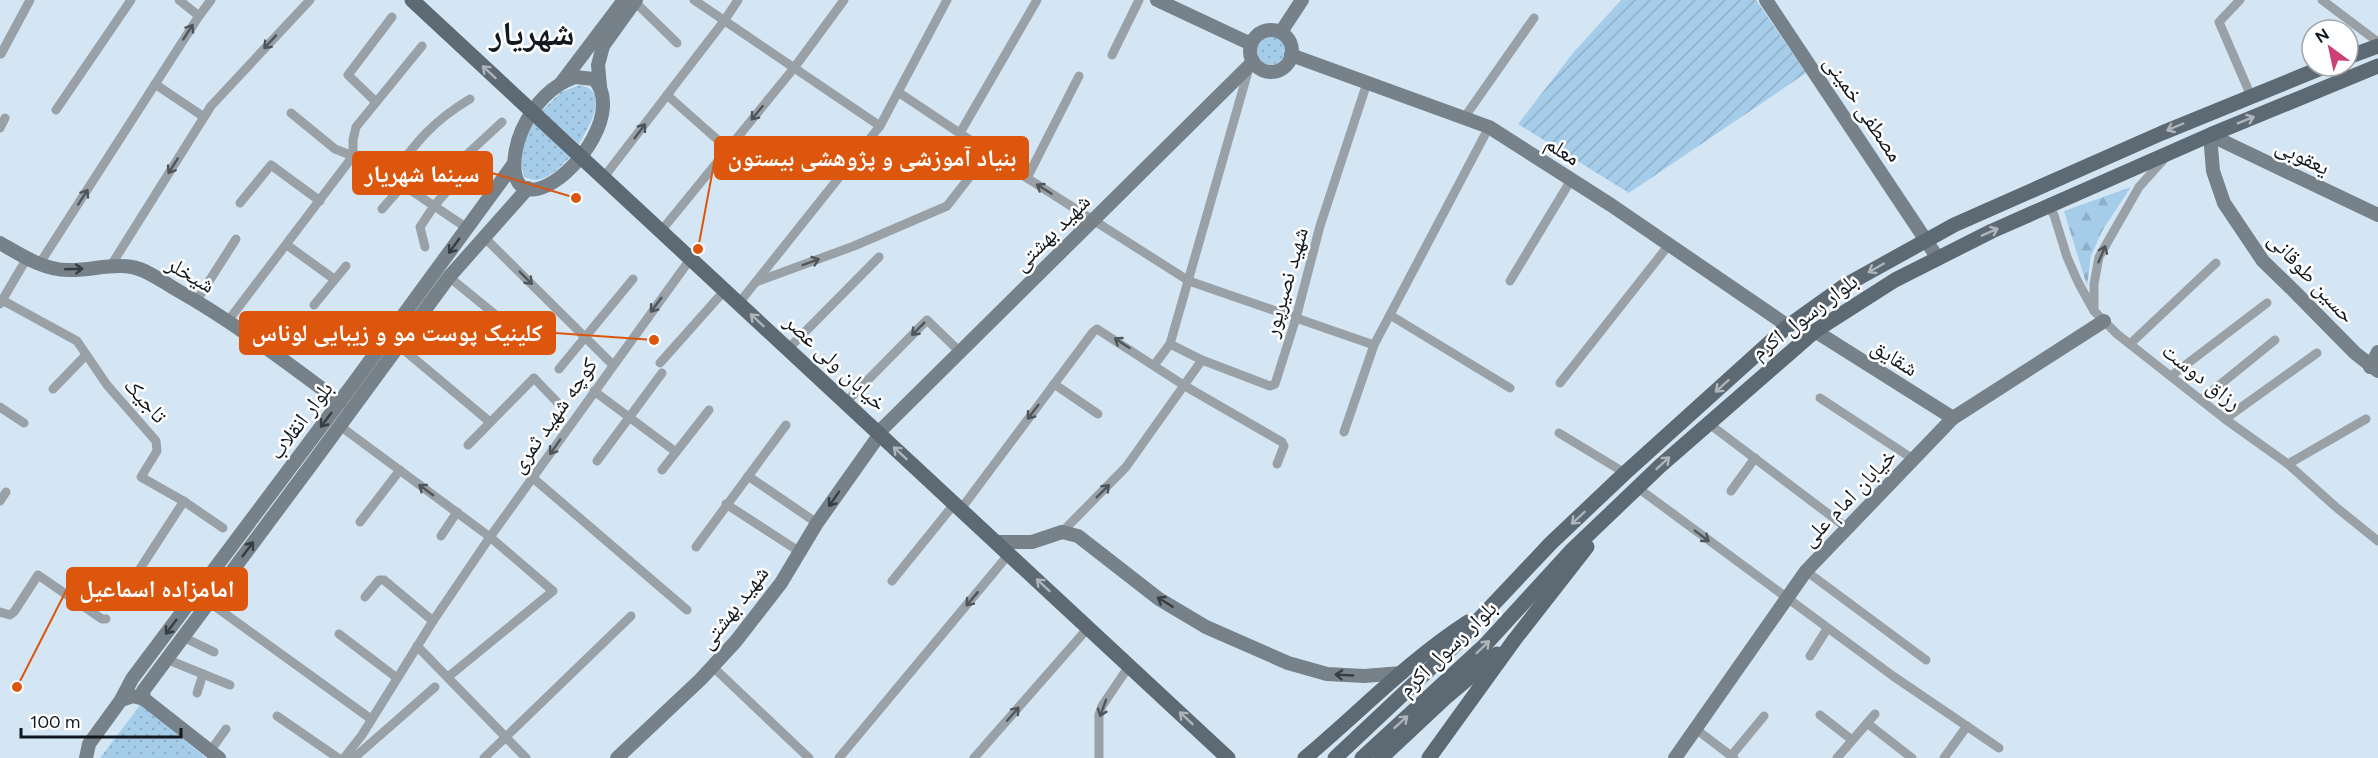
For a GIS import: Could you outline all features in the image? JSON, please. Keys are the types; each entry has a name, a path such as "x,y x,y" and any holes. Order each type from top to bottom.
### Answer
{"main road":[{"name":"خیابان ولی عصر","path":"412,0 1228,758"},
{"path":"2360,52 2378,44"},
{"name":"بلوار رسول اکرم","path":"1362,758 1485,645 1571,551 1708,423 1815,331 1895,279 1937,257 2170,152 2378,66"},
{"name":"بلوار رسول اکرم","path":"1335,758 1452,648 1551,543 1625,473 1788,326 1844,286 1954,225 2162,133 2300,76"},
{"path":"1429,758 1515,639 1621,504"},
{"path":"1305,758 1450,633 1488,609"},
{"path":"1381,758 1445,698 1515,639"}],"street":[{"path":"1,54 30,0"},
{"path":"56,110 132,0"},
{"path":"179,0 199,16"},
{"path":"1,302 33,261 211,0"},
{"path":"110,267 211,106 310,0"},
{"path":"632,0 677,43"},
{"path":"632,0 603,46 598,65 604,101 603,114 589,145 555,181 537,188 528,188 519,184 513,165 519,135 532,111 561,82 632,0"},
{"path":"604,177 738,0"},
{"path":"662,231 794,68 844,0"},
{"path":"739,303 880,126 947,0"},
{"path":"960,133 1037,0"},
{"path":"1112,55 1139,0"},
{"path":"1157,0 1251,44"},
{"path":"1281,32 1302,0"},
{"name":"مصطفی خمینی","path":"1766,0 1937,257"},
{"path":"2240,0 2219,22 2251,96"},
{"path":"2322,0 2378,44"},
{"path":"696,1 880,126"},
{"path":"376,102 348,75 392,17"},
{"path":"1464,118 1534,18"},
{"path":"1155,364 1170,344 1251,64 1251,44 1263,31 1275,30 1281,32 1290,42 1291,55 1288,62 1277,70 1264,70 1251,64"},
{"path":"228,321 353,156 352,140 356,128 422,46"},
{"name":"معلم","path":"1291,55 1489,127 1788,326"},
{"name":"شهید بهشتی","path":"617,758 713,667 760,612 817,523 879,433 1251,64"},
{"path":"1027,178 1079,76"},
{"path":"561,82 575,77 586,77 594,79 600,86"},
{"name":"شهید نصیرپور","path":"1170,344 1202,360 1272,385 1275,384 1296,318 1320,226 1367,83"},
{"path":"155,84 204,117"},
{"path":"898,92 1027,178 1189,280 1374,345"},
{"path":"667,95 728,149"},
{"path":"391,177 427,131 447,113 470,99"},
{"path":"291,112 335,149 391,177 467,228"},
{"path":"0,128 5,118"},
{"path":"425,247 420,227 434,206 459,177 461,160 502,122"},
{"path":"1344,432 1374,345 1489,127"},
{"name":"یعقوبی","path":"2210,135 2378,215"},
{"name":"حسین طوقانی","path":"2210,135 2213,171 2224,203 2263,261 2374,369"},
{"path":"756,282 854,246 947,206 989,152"},
{"path":"2099,316 2094,284 2099,257 2139,187 2170,152"},
{"path":"240,203 271,165 320,201"},
{"name":"بلوار انقلاب","path":"87,751 132,679 340,402 513,165"},
{"path":"1510,281 1571,180"},
{"path":"382,209 403,185"},
{"name":"بلوار انقلاب","path":"144,699 143,690 449,277 528,188"},
{"name":"رزاق دوست","path":"2049,207 2063,238 2067,257 2099,316 2130,344 2225,419 2288,464 2378,541"},
{"path":"484,237 613,364"},
{"path":"196,300 236,239"},
{"name":"شیخلر","path":"0,243 33,261 55,269 133,267 196,300 340,402"},
{"path":"287,245 334,279"},
{"path":"1560,383 1668,246"},
{"path":"789,349 879,257"},
{"name":"کوچه شهید ثمری","path":"344,758 490,537 691,258"},
{"path":"2130,344 2216,263"},
{"path":"314,305 346,266"},
{"path":"449,277 504,321 478,347"},
{"path":"559,369 633,279"},
{"path":"597,461 632,416 661,368 725,290"},
{"name":"تاجیک","path":"1,302 77,341 107,385 156,441 158,451 141,477 184,501 223,528"},
{"path":"2171,376 2267,303"},
{"path":"1390,315 1510,388"},
{"name":"خیابان امام علی","path":"1675,758 1806,571 1913,459 1953,418 2099,316"},
{"path":"846,402 927,320 960,352"},
{"path":"892,580 958,506 1093,332 1101,329 1185,386 1282,442 1284,446 1277,464"},
{"name":"شقایق","path":"1815,331 1953,418"},
{"path":"2201,400 2275,339"},
{"path":"398,345 490,422"},
{"path":"2374,369 2378,352"},
{"path":"2225,419 2318,353"},
{"path":"53,389 86,355"},
{"path":"996,542 1032,542 1062,532 1126,467 1202,360"},
{"path":"468,445 534,378 557,402"},
{"path":"1054,384 1098,414"},
{"path":"594,391 632,416 676,452"},
{"path":"1820,398 1913,459"},
{"path":"0,407 24,423"},
{"path":"662,470 709,410"},
{"path":"2288,464 2366,420"},
{"path":"1708,423 1847,528"},
{"path":"696,547 786,425"},
{"path":"340,426 490,537 553,591 448,677"},
{"path":"1560,434 1625,473"},
{"path":"1731,490 1755,458"},
{"path":"360,522 400,470"},
{"path":"748,476 817,523"},
{"path":"533,478 687,610"},
{"path":"1638,488 1827,629 2000,748"},
{"path":"0,501 6,492"},
{"path":"166,602 134,578 184,501"},
{"path":"726,504 800,552"},
{"path":"256,512 269,521"},
{"path":"441,536 457,513"},
{"path":"1062,532 1078,536 1159,599 1206,627 1288,663 1327,674 1364,676 1402,673"},
{"path":"838,758 1009,554"},
{"path":"1806,571 1926,660"},
{"path":"0,612 10,615 14,612 38,575 102,619 106,619"},
{"path":"365,597 379,580 384,580 433,621"},
{"path":"209,602 371,719"},
{"path":"484,758 631,616"},
{"path":"974,758 1088,628"},
{"path":"1810,656 1827,629"},
{"path":"339,634 397,678"},
{"path":"183,637 214,652"},
{"path":"417,646 526,758"},
{"path":"166,659 230,685"},
{"path":"1099,758 1099,716 1106,699 1129,666"},
{"path":"713,667 809,758"},
{"path":"197,693 203,674"},
{"path":"354,758 435,687"},
{"path":"120,700 133,696 144,699 215,754 226,729"},
{"path":"1837,758 1875,714"},
{"path":"1820,715 1852,740"},
{"path":"277,716 338,758"},
{"path":"1696,730 1733,757 1764,716"},
{"path":"1867,723 1912,758"},
{"path":"1944,758 1967,726"},
{"path":"77,758 87,751"}],"green space":[{"path":"1621,0 1756,0 1806,73 1629,193 1518,124 1573,53"},
{"path":"1270,35 1276,36 1284,44 1284,56 1276,64 1270,65 1264,64 1256,56 1255,50 1256,44 1264,36"},
{"path":"580,85 594,94 596,102 592,119 579,144 542,111 561,92"},
{"path":"533,122 570,157 549,176 537,180 524,176 521,162 524,142"},
{"path":"2131,187 2102,231 2091,256 2087,286 2064,211"},
{"path":"141,704 206,758 100,758"}],"place":[{"name":"سینما شهریار","path":"576,198"},
{"name":"بنیاد آموزشی و پژوهشی بیستون","path":"698,249"},
{"name":"کلینیک پوست مو و زیبایی لوناس","path":"654,340"},
{"name":"امامزاده اسماعیل","path":"17,687"}],"district":[{"name":"شهریار","path":"532,33"}]}
